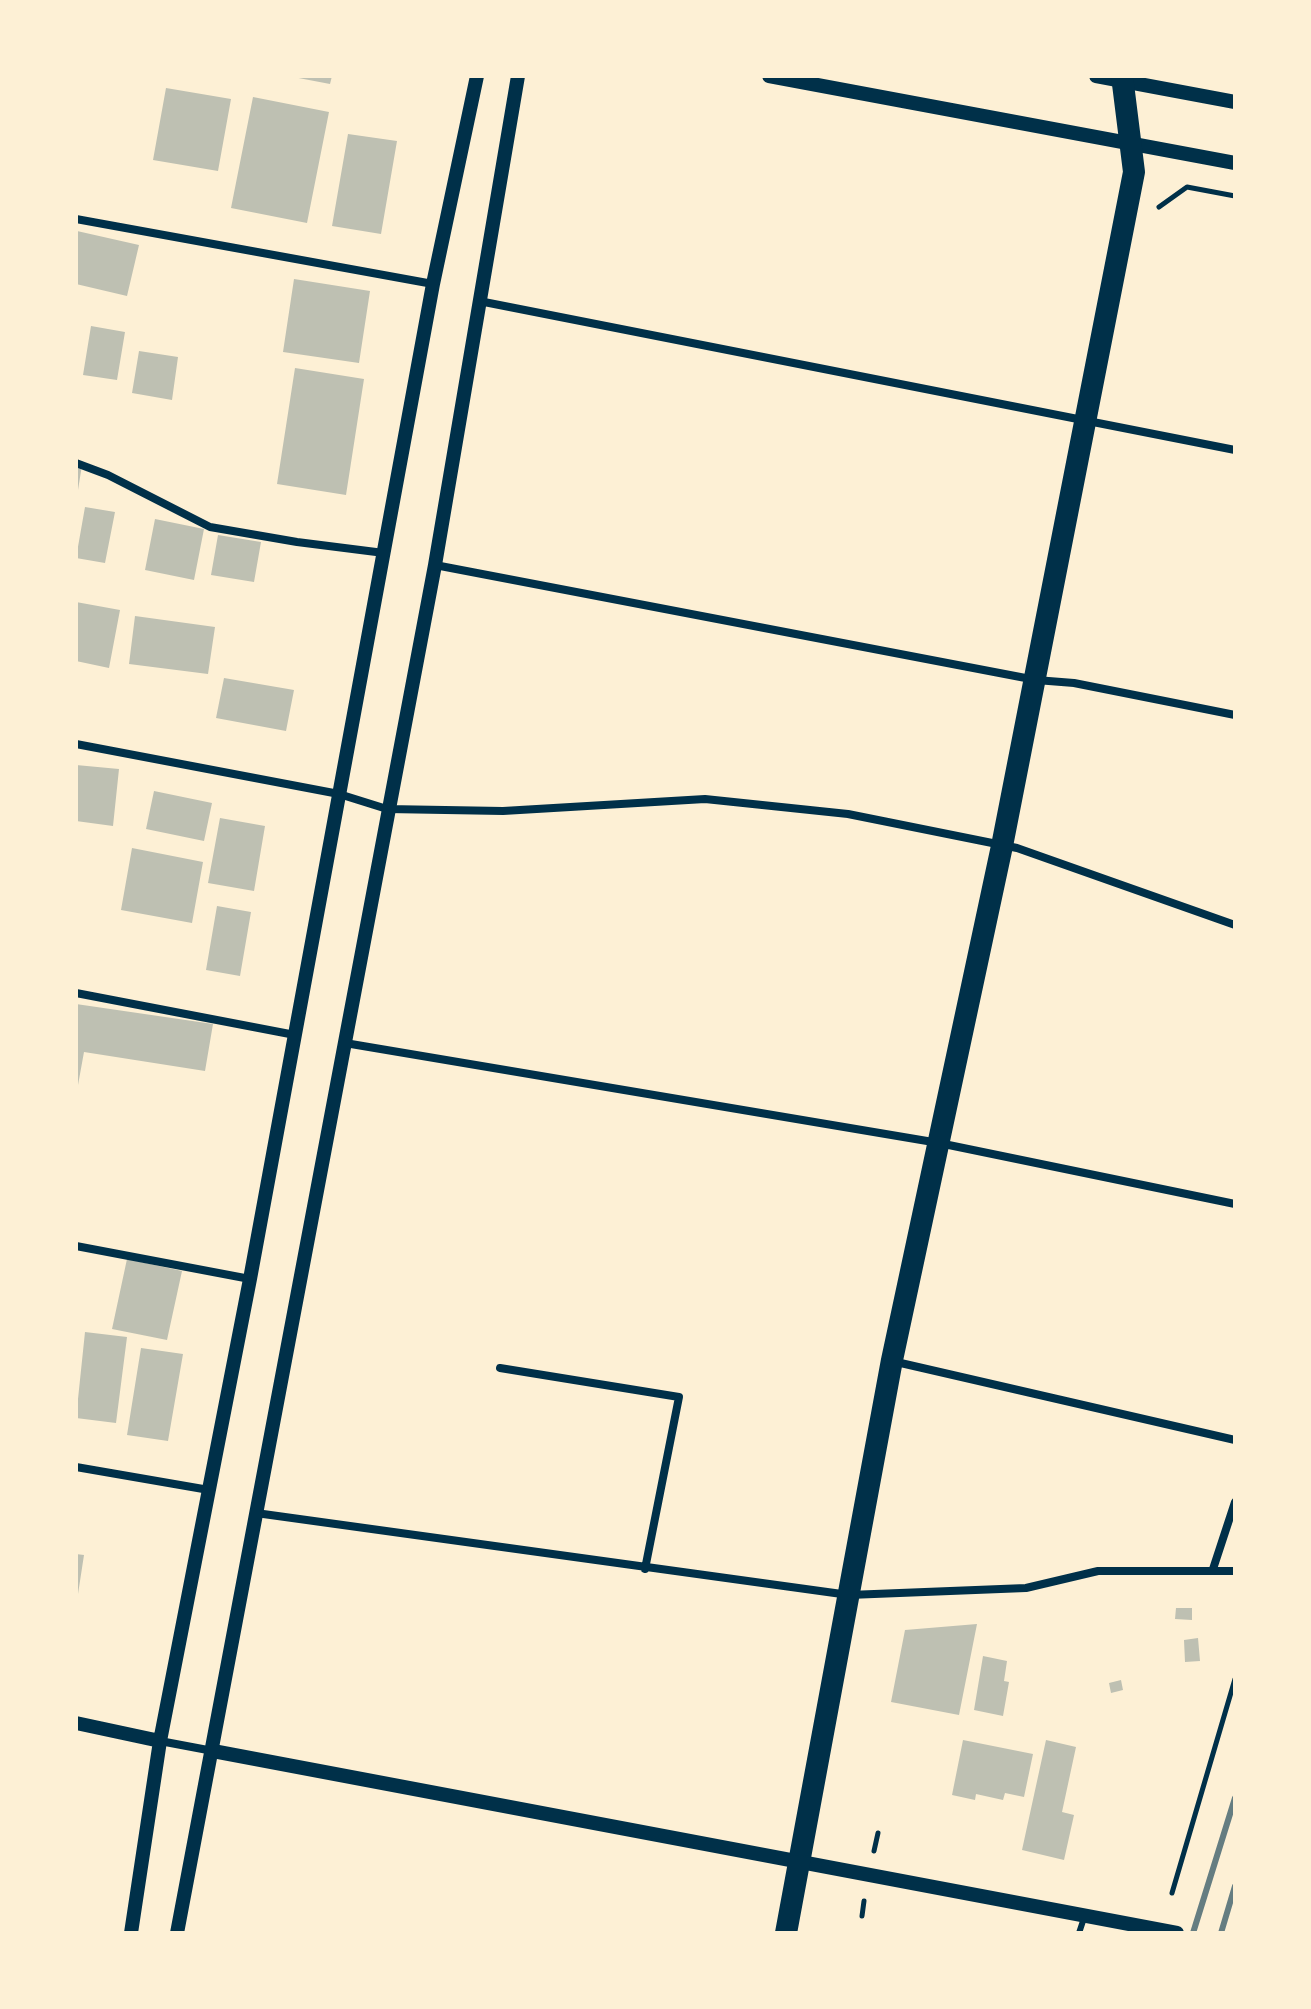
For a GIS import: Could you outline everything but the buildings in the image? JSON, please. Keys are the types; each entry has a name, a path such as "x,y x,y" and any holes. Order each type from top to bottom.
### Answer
{"highway":[{"path":"786,1933 892,1360 1036,680 1134,172 1123,78"}],"street":[{"path":"131,1933 160,1741 250,1279 433,284 477,76"},
{"path":"177,1933 435,565 518,76"},
{"path":"769,76 1235,163"},
{"path":"1096,76 1123,78 1235,102"},
{"path":"76,219 433,284"},
{"path":"479,301 1235,450"},
{"path":"76,463 108,475 210,527 384,553"},
{"path":"435,565 1235,715"},
{"path":"76,744 339,794 387,809 503,811 705,799 848,814 1017,848 1235,925"},
{"path":"76,993 295,1035"},
{"path":"345,1043 939,1143 1235,1204"},
{"path":"76,1246 250,1279"},
{"path":"892,1360 1235,1440"},
{"path":"500,1368 679,1397 645,1569"},
{"path":"76,1467 210,1490"},
{"path":"1213,1569 1235,1502"},
{"path":"256,1513 849,1595 1026,1588 1098,1571 1235,1571"},
{"path":"76,1723 1177,1933"}],"lane":[{"path":"1079,1933 1085,1915"}],"path":[{"path":"1156,208 1187,187 1235,196"},
{"path":"1172,1893 1235,1679"}],"railway":[{"path":"1193,1933 1235,1798"},
{"path":"1221,1933 1235,1886"}]}
